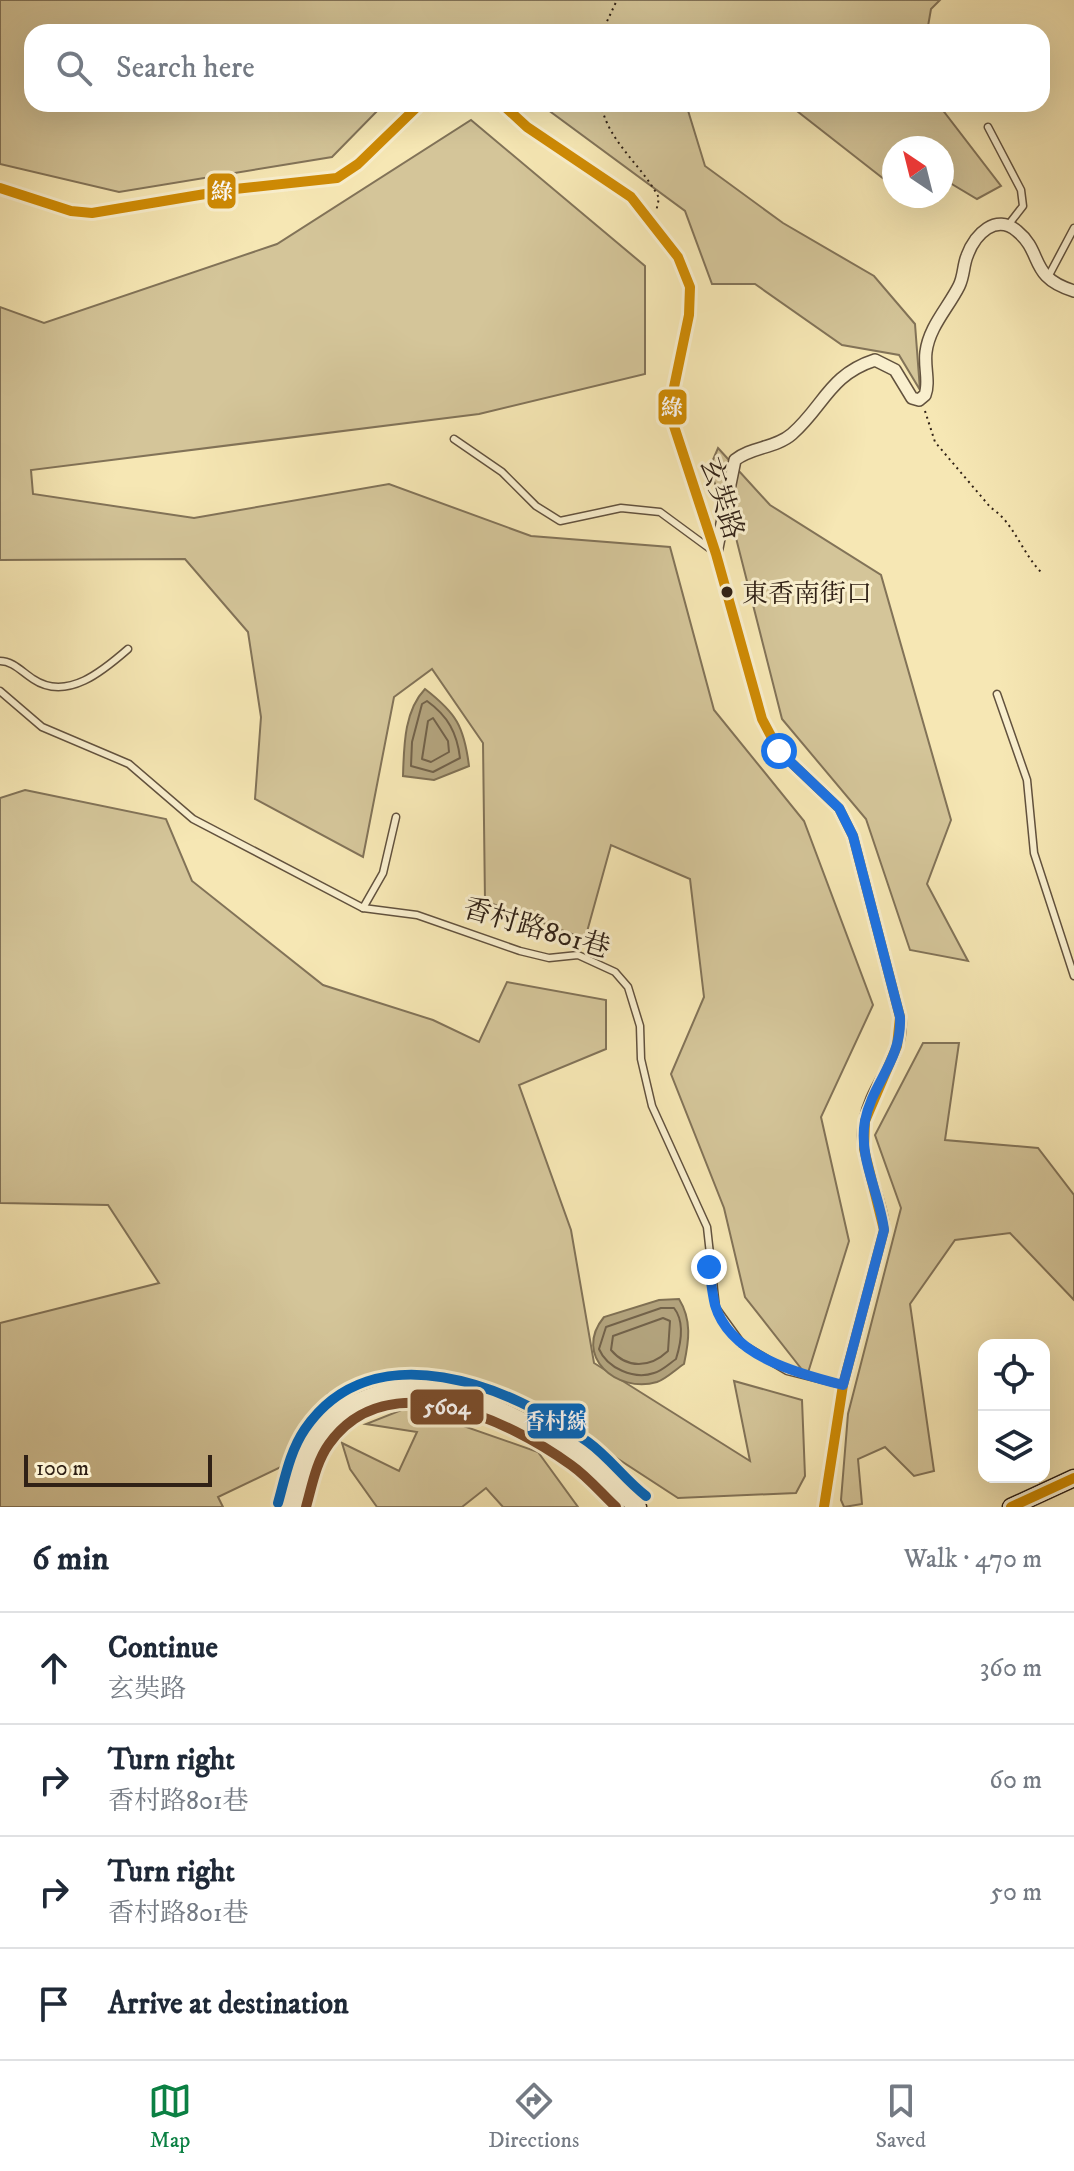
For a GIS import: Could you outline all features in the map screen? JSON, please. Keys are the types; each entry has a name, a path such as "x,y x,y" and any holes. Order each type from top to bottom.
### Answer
{"main road":[{"path":"291,1507 316,1437 337,1415 363,1398 390,1391 427,1390 452,1392 579,1453 638,1507"},
{"path":"1011,1507 1074,1478"}],"street":[{"path":"0,188 71,211 92,213 235,189 337,178 358,164 412,112"},
{"name":"玄奘路","path":"511,112 527,127 631,197 678,257 690,287 689,315 673,392 672,420 716,554 762,719 779,751 839,808 853,836 900,1017 901,1032 894,1059 865,1117 866,1161 882,1205 884,1230 843,1385 824,1507"},
{"path":"716,554 735,460 792,434 837,379 856,366 875,360 895,370 912,398 919,400 927,390 926,352 933,328 959,286 967,256 986,229 999,222 1009,224 1021,234 1047,279 1074,291"}],"lane":[{"path":"988,127 1021,190 1023,206 1009,224"},
{"path":"1047,279 1074,228"},
{"path":"454,439 502,472 536,506 560,521 621,508 660,512 716,554"},
{"path":"0,661 8,661 37,682 69,685 98,676 128,649"},
{"name":"香村路801巷","path":"0,691 42,727 129,764 193,819 363,908 417,915 549,958 578,955 615,972 628,987 640,1026 641,1059 652,1106 707,1227 716,1308 742,1344 787,1371 843,1385"},
{"path":"997,694 1027,780 1034,853 1074,976"},
{"path":"363,908 383,873 396,817"}],"path":[{"path":"606,24 617,0"},
{"path":"604,112 613,137 647,174 659,198 659,207 650,219"},
{"path":"919,400 934,431 935,442 991,508 1000,514 1029,561 1042,573"}],"shaded area":[{"path":"0,0 940,0 931,9 928,24 24,24 24,112 376,112 332,157 119,192 0,164"},
{"path":"551,112 688,112 705,166 783,223 874,276 915,324 920,390 899,355 842,345 755,284 712,284 685,211"},
{"path":"798,112 944,112 1001,186 977,199 954,185 954,136 882,136 882,178"},
{"path":"471,120 645,266 645,374 479,414 31,470 33,494 194,518 389,484 531,536 670,547 714,710 804,821 873,1005 821,1117 849,1241 807,1376 745,1297 724,1208 671,1074 704,997 690,879 611,845 585,939 485,901 483,743 432,669 394,697 363,857 255,799 261,717 248,632 185,559 0,560 0,307 44,323 277,244"},
{"path":"718,448 770,505 881,575 951,820 927,884 968,961 910,950 866,819 782,719 734,530 709,469"},
{"path":"25,790 166,819 192,881 323,985 433,1020 479,1042 507,982 606,1000 606,1049 519,1085 571,1230 594,1363 750,1461 734,1381 802,1400 805,1476 796,1493 678,1498 552,1416 434,1371 328,1394 283,1466 218,1497 223,1507 0,1507 0,1323 159,1283 108,1205 0,1203 0,798"},
{"path":"923,1043 959,1043 945,1140 1038,1148 1074,1195 1074,1300 1010,1233 955,1240 910,1304 934,1471 914,1476 885,1447 858,1459 862,1504 844,1507 841,1500 848,1414 901,1208 875,1135"},
{"path":"409,1407 538,1452 578,1507 503,1507 486,1488 462,1507 377,1507 350,1469 342,1443 399,1471 417,1432 366,1424"}],"water":[{"path":"425,689 457,722 469,766 434,780 403,776 409,718"},
{"path":"679,1299 686,1315 688,1331 684,1364 660,1381 642,1384 614,1377 604,1369 596,1358 593,1345 595,1331 604,1317 659,1300"}],"transit line":[{"name":"綠","path":"0,188 71,211 92,213 235,189 337,178 358,164 412,112"},
{"name":"綠","path":"511,112 527,127 631,197 678,257 690,287 689,315 673,392 672,420 716,554 762,719 779,751 839,808 853,836 900,1017 897,1046 865,1121 864,1149 884,1230 843,1385 824,1507"},
{"name":"香村線","path":"278,1503 295,1446 305,1429 334,1399 367,1381 404,1375 443,1377 483,1387 521,1402 588,1442 646,1496"},
{"name":"5604","path":"306,1507 321,1458 329,1444 354,1420 383,1406 415,1403 448,1407 515,1431 571,1465 616,1507"},
{"name":"綠","path":"1011,1507 1074,1478"}],"place":[{"name":"東香南街口","path":"727,592"}],"route":[{"path":"709,1267 716,1308 742,1344 787,1371 843,1385 884,1230 882,1205 866,1161 863,1136 865,1117 894,1059 901,1032 900,1017 853,836 839,808 779,751"}]}
